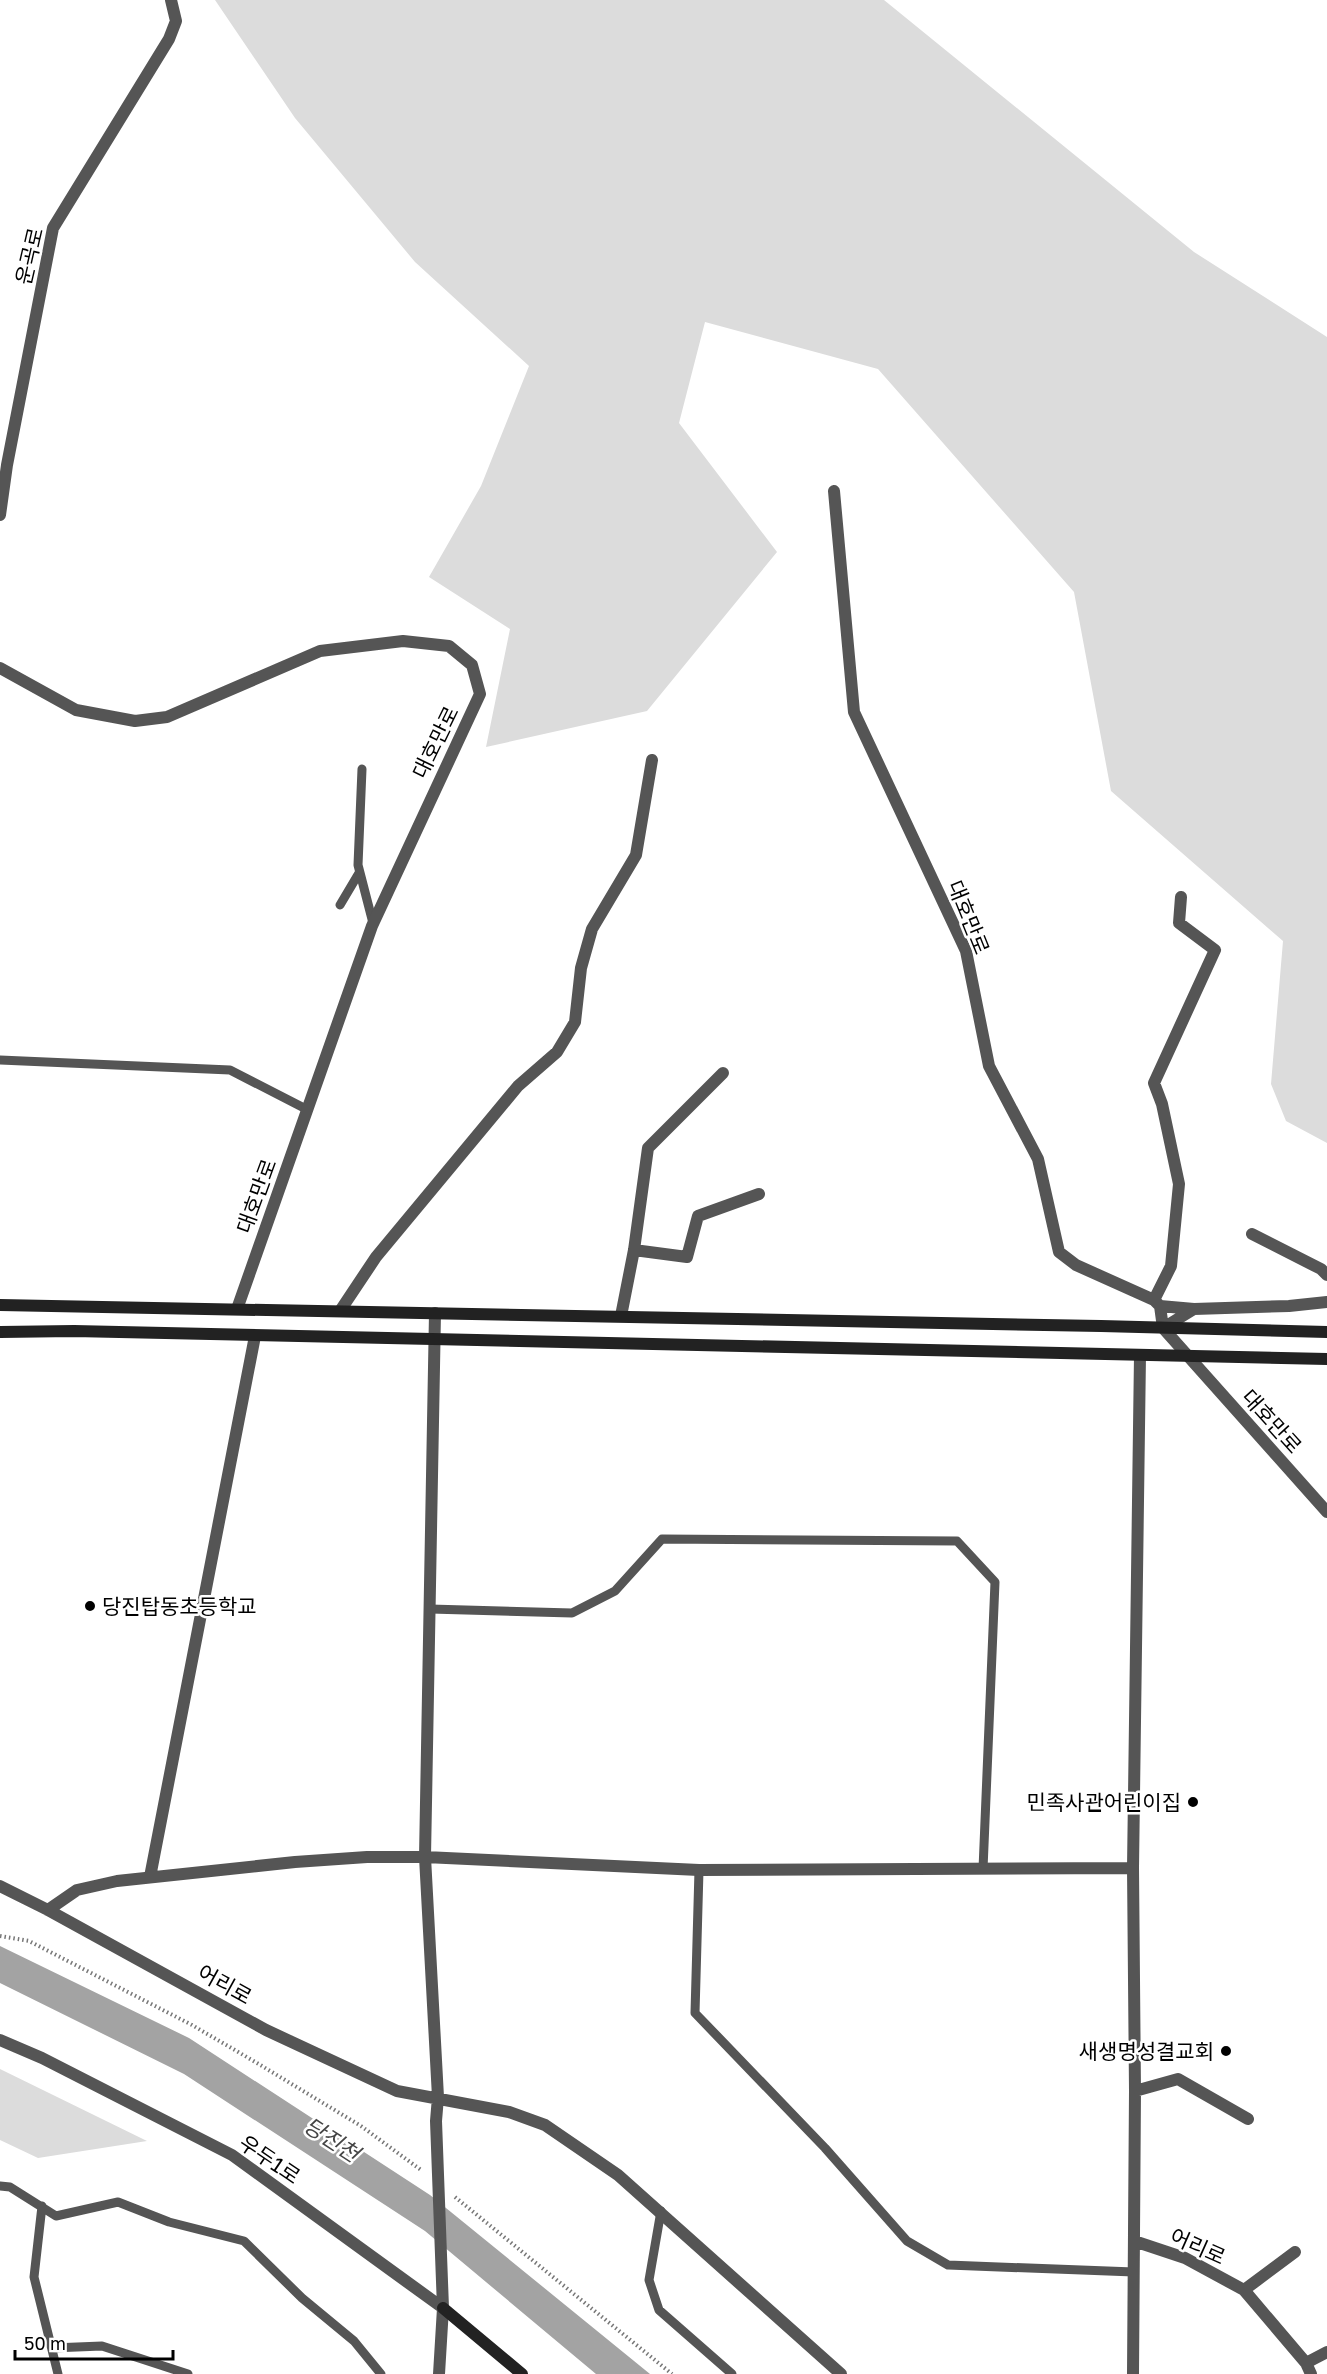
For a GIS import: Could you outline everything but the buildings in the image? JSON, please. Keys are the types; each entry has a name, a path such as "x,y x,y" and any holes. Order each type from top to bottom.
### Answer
{"main road":[{"path":"0,1305 435,1312 1327,1332"},
{"name":"대호만로","path":"0,1332 74,1331 1327,1359"},
{"path":"443,2308 522,2374"}],"street":[{"name":"운곡로","path":"0,515 4,464 53,228 169,39 176,21 171,0"},
{"name":"대호만로","path":"834,491 854,712 966,951 988,1066 1038,1159 1059,1252 1076,1265 1157,1303"},
{"name":"대호만로","path":"0,668 76,710 135,720 168,717 320,651 403,641 449,646 472,665 480,694 373,923 237,1309"},
{"path":"340,1311 376,1257 518,1086 558,1052 575,1023 581,968 592,929 636,855 652,760"},
{"path":"1181,897 1179,923 1215,950 1154,1083 1162,1104 1179,1184 1171,1266 1157,1303 1163,1328 1194,1309"},
{"path":"621,1316 634,1250 648,1148 723,1073"},
{"path":"634,1250 687,1257 698,1216 759,1194"},
{"path":"1252,1234 1321,1269 1327,1275"},
{"path":"1157,1303 1194,1309 1289,1306 1327,1302"},
{"path":"435,1312 425,1857 438,2097 436,2121 443,2308 439,2374"},
{"name":"대호만로","path":"1163,1328 1327,1512"},
{"path":"150,1877 255,1336"},
{"path":"1133,2374 1135,2091 1133,1868 1140,1355"},
{"path":"48,1910 77,1890 150,1877 367,1857 425,1857 699,1870 1133,1868"},
{"name":"어리로","path":"0,1886 266,2030 397,2091 510,2112 545,2125 618,2175 661,2211 841,2374"},
{"name":"우두1로","path":"0,2040 42,2058 232,2155 443,2308"},
{"path":"1135,2091 1178,2079 1248,2119"},
{"name":"어리로","path":"1134,2241 1185,2258 1244,2290 1309,2368 1327,2352"},
{"path":"1244,2290 1295,2252"}],"lane":[{"path":"362,769 359,873 373,923"},
{"path":"340,905 359,873"},
{"path":"0,1060 230,1070 308,1110"},
{"path":"429,1609 572,1613 615,1591 662,1539 957,1541 995,1582 983,1869"},
{"path":"699,1870 695,2013 825,2148 907,2241 948,2265 1134,2272"},
{"path":"0,2186 9,2187 56,2216 118,2202 170,2222 244,2241 302,2298 354,2341 381,2374"},
{"path":"42,2206 34,2277 58,2374"},
{"path":"661,2211 649,2280 659,2310 732,2374"},
{"path":"52,2348 102,2346 188,2374"}],"path":[{"path":"0,1936 29,1941 192,2025 361,2126 422,2171"},
{"path":"450,2193 672,2374"}],"shaded area":[{"path":"215,0 884,0 1194,252 1327,337 1327,1143 1286,1121 1271,1084 1283,941 1111,791 1074,592 878,369 705,322 679,423 777,552 647,711 486,747 510,629 429,577 481,486 529,366 415,262 295,118"},
{"path":"0,2069 147,2141 38,2158 0,2140"}],"water":[{"name":"당진천","path":"0,1946 189,2038 430,2195 650,2374 596,2374 425,2231 184,2074 0,1983"}],"place":[{"name":"당진탑동초등학교","path":"90,1606"},
{"name":"민족사관어린이집","path":"1193,1802"},
{"name":"새생명성결교회","path":"1226,2051"}]}
